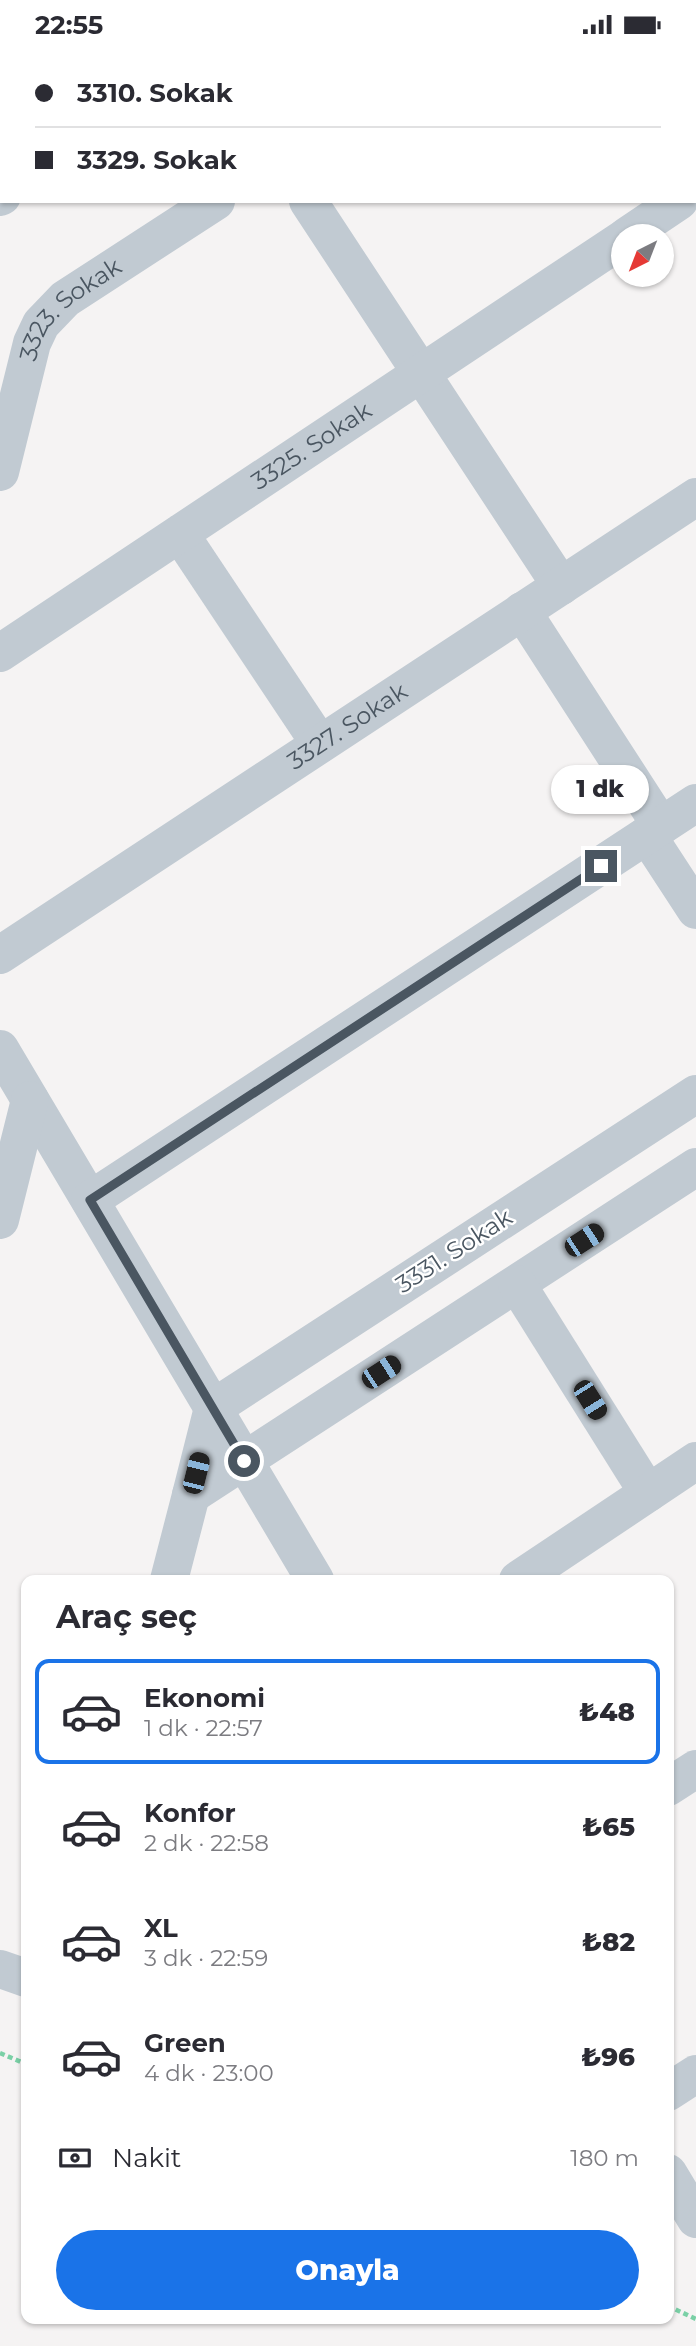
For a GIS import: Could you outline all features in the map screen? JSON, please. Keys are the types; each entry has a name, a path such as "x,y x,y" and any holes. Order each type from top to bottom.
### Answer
{"street":[{"name":"3323. Sokak","path":"0,472 32,343 41,324 65,299 213,203"},
{"path":"309,203 561,586"},
{"name":"3325. Sokak","path":"644,224 676,203"},
{"name":"3325. Sokak","path":"0,653 611,246"},
{"name":"3327. Sokak","path":"0,955 696,497"},
{"path":"180,534 320,744"},
{"path":"522,611 654,831 696,910"},
{"path":"90,1200 696,803"},
{"path":"0,1049 312,1575"},
{"name":"3331. Sokak","path":"213,1408 696,1094"},
{"path":"0,1220 30,1100"},
{"path":"191,1495 696,1167"},
{"path":"517,1284 648,1493"},
{"path":"170,1575 213,1408"},
{"path":"525,1575 696,1461"},
{"path":"674,1783 696,1769"},
{"path":"0,1969 21,1976"},
{"path":"674,2088 696,2074"},
{"path":"674,2183 696,2219"}],"path":[{"path":"0,2053 21,2062"},
{"path":"674,2309 696,2319"}],"route":[{"path":"244,1461 90,1200 601,866"}]}
